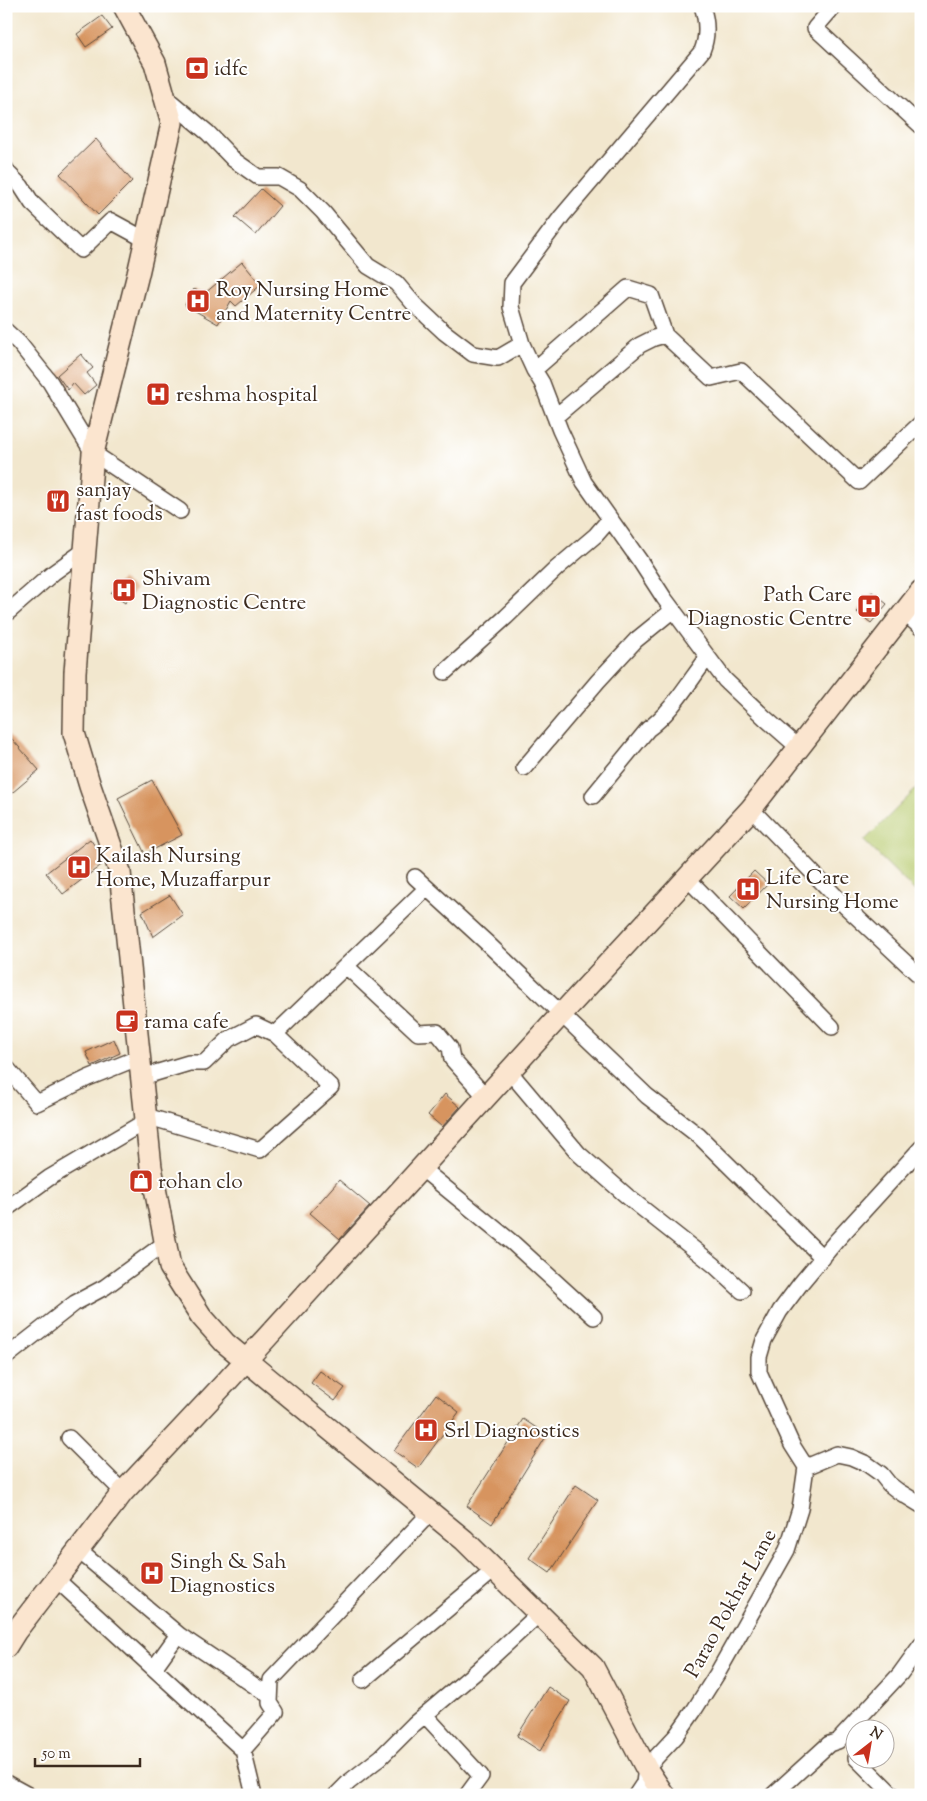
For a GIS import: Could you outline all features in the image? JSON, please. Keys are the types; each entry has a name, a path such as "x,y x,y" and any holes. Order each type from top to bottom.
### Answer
{"main road":[{"path":"124,6 156,63 172,123 146,240 93,452 75,672 74,733 120,872 151,1167 170,1267 200,1316 225,1343 464,1540 593,1668 646,1768 664,1795"},
{"path":"9,1634 56,1579 123,1492 751,809 921,591"}],"street":[{"path":"702,6 706,18 706,42 702,51 562,216 512,283 511,307 522,344 542,384 584,482 673,610 725,680 798,747"},
{"path":"834,6 815,28 921,126"},
{"path":"165,97 208,133 234,160 258,177 279,178 300,188 323,212 368,266 396,283 414,304 473,354 498,358 522,344"},
{"path":"6,169 21,186 32,203 81,250 111,221 146,240"},
{"path":"534,370 628,288 651,295 665,335 711,378 741,371 859,482 921,423"},
{"path":"6,331 19,343 50,382 93,452 180,511"},
{"path":"555,417 640,345 665,335"},
{"path":"445,672 557,568 596,535 609,520"},
{"path":"6,614 53,573 85,550"},
{"path":"524,768 598,681 636,640 673,610"},
{"path":"904,612 921,628"},
{"path":"593,796 648,729 656,724 708,657"},
{"path":"751,809 846,907 921,977"},
{"path":"415,878 486,942 647,1096 699,1136 823,1258"},
{"path":"687,878 832,1027"},
{"path":"275,1034 427,888"},
{"path":"346,966 418,1033 437,1032 450,1048 452,1059 486,1096"},
{"path":"6,1067 37,1103 88,1078 141,1067 204,1063 229,1039 256,1025 275,1034 331,1087 260,1150 146,1119 49,1178 6,1209"},
{"path":"509,1071 579,1154 628,1197 714,1265 742,1291"},
{"path":"921,1148 823,1258 780,1311 769,1328 759,1357 759,1372 762,1382 792,1445 806,1467 837,1454 851,1457 867,1464 921,1506"},
{"path":"421,1168 514,1244 594,1317"},
{"path":"6,1357 75,1303 105,1287 165,1243"},
{"path":"70,1438 123,1492"},
{"name":"Parao Pokhar Lane","path":"646,1768 676,1736 693,1712 717,1674 787,1550 800,1509 806,1467"},
{"path":"243,1750 276,1712 270,1703 271,1680 431,1512"},
{"path":"78,1550 179,1635 270,1696"},
{"path":"363,1680 494,1570"},
{"path":"56,1579 243,1750 254,1795"},
{"path":"336,1795 349,1782 381,1757 425,1715 477,1671 539,1614"},
{"path":"154,1668 179,1635"},
{"path":"773,1795 829,1744 838,1741 900,1674 921,1644"},
{"path":"425,1715 481,1776 467,1795"},
{"path":"838,1741 844,1747"},
{"path":"636,1795 644,1782 646,1768"},
{"path":"865,1768 893,1795"},
{"path":"6,1783 28,1795"}],"green space":[{"path":"921,784 921,897 864,841"}],"building":[{"path":"102,16 112,29 86,47 77,34"},
{"path":"96,139 132,181 98,215 60,174"},
{"path":"261,189 280,206 256,235 235,217"},
{"path":"242,262 261,285 236,306 231,301 218,324 185,305 194,289 204,294"},
{"path":"81,354 93,368 87,373 96,385 84,395 73,383 68,390 57,375"},
{"path":"122,579 136,589 125,603 111,593"},
{"path":"872,592 887,604 871,623 857,612"},
{"path":"6,732 39,770 6,798"},
{"path":"152,780 182,835 145,854 118,798"},
{"path":"90,839 100,853 104,863 63,894 46,873"},
{"path":"754,871 768,884 744,909 730,896"},
{"path":"170,895 183,915 153,937 142,912"},
{"path":"114,1039 120,1053 92,1066 86,1052"},
{"path":"445,1094 460,1107 442,1127 428,1115"},
{"path":"339,1180 370,1206 340,1239 310,1213"},
{"path":"320,1371 345,1388 335,1401 311,1383"},
{"path":"436,1394 459,1412 418,1468 394,1451"},
{"path":"523,1419 547,1435 492,1524 467,1506"},
{"path":"576,1485 598,1500 550,1573 529,1558"},
{"path":"548,1687 570,1701 540,1751 517,1736"}],"place":[{"name":"idfc","path":"197,68"},
{"name":"Roy Nursing Home and Maternity Centre","path":"198,301"},
{"name":"reshma hospital","path":"158,394"},
{"name":"sanjay fast foods","path":"58,501"},
{"name":"Shivam Diagnostic Centre","path":"124,590"},
{"name":"Path Care Diagnostic Centre","path":"869,606"},
{"name":"Kailash Nursing Home, Muzaffarpur","path":"79,867"},
{"name":"Life Care Nursing Home","path":"748,889"},
{"name":"rama cafe","path":"127,1021"},
{"name":"rohan clo","path":"141,1181"},
{"name":"Srl Diagnostics","path":"426,1430"},
{"name":"Singh & Sah Diagnostics","path":"152,1573"}]}
